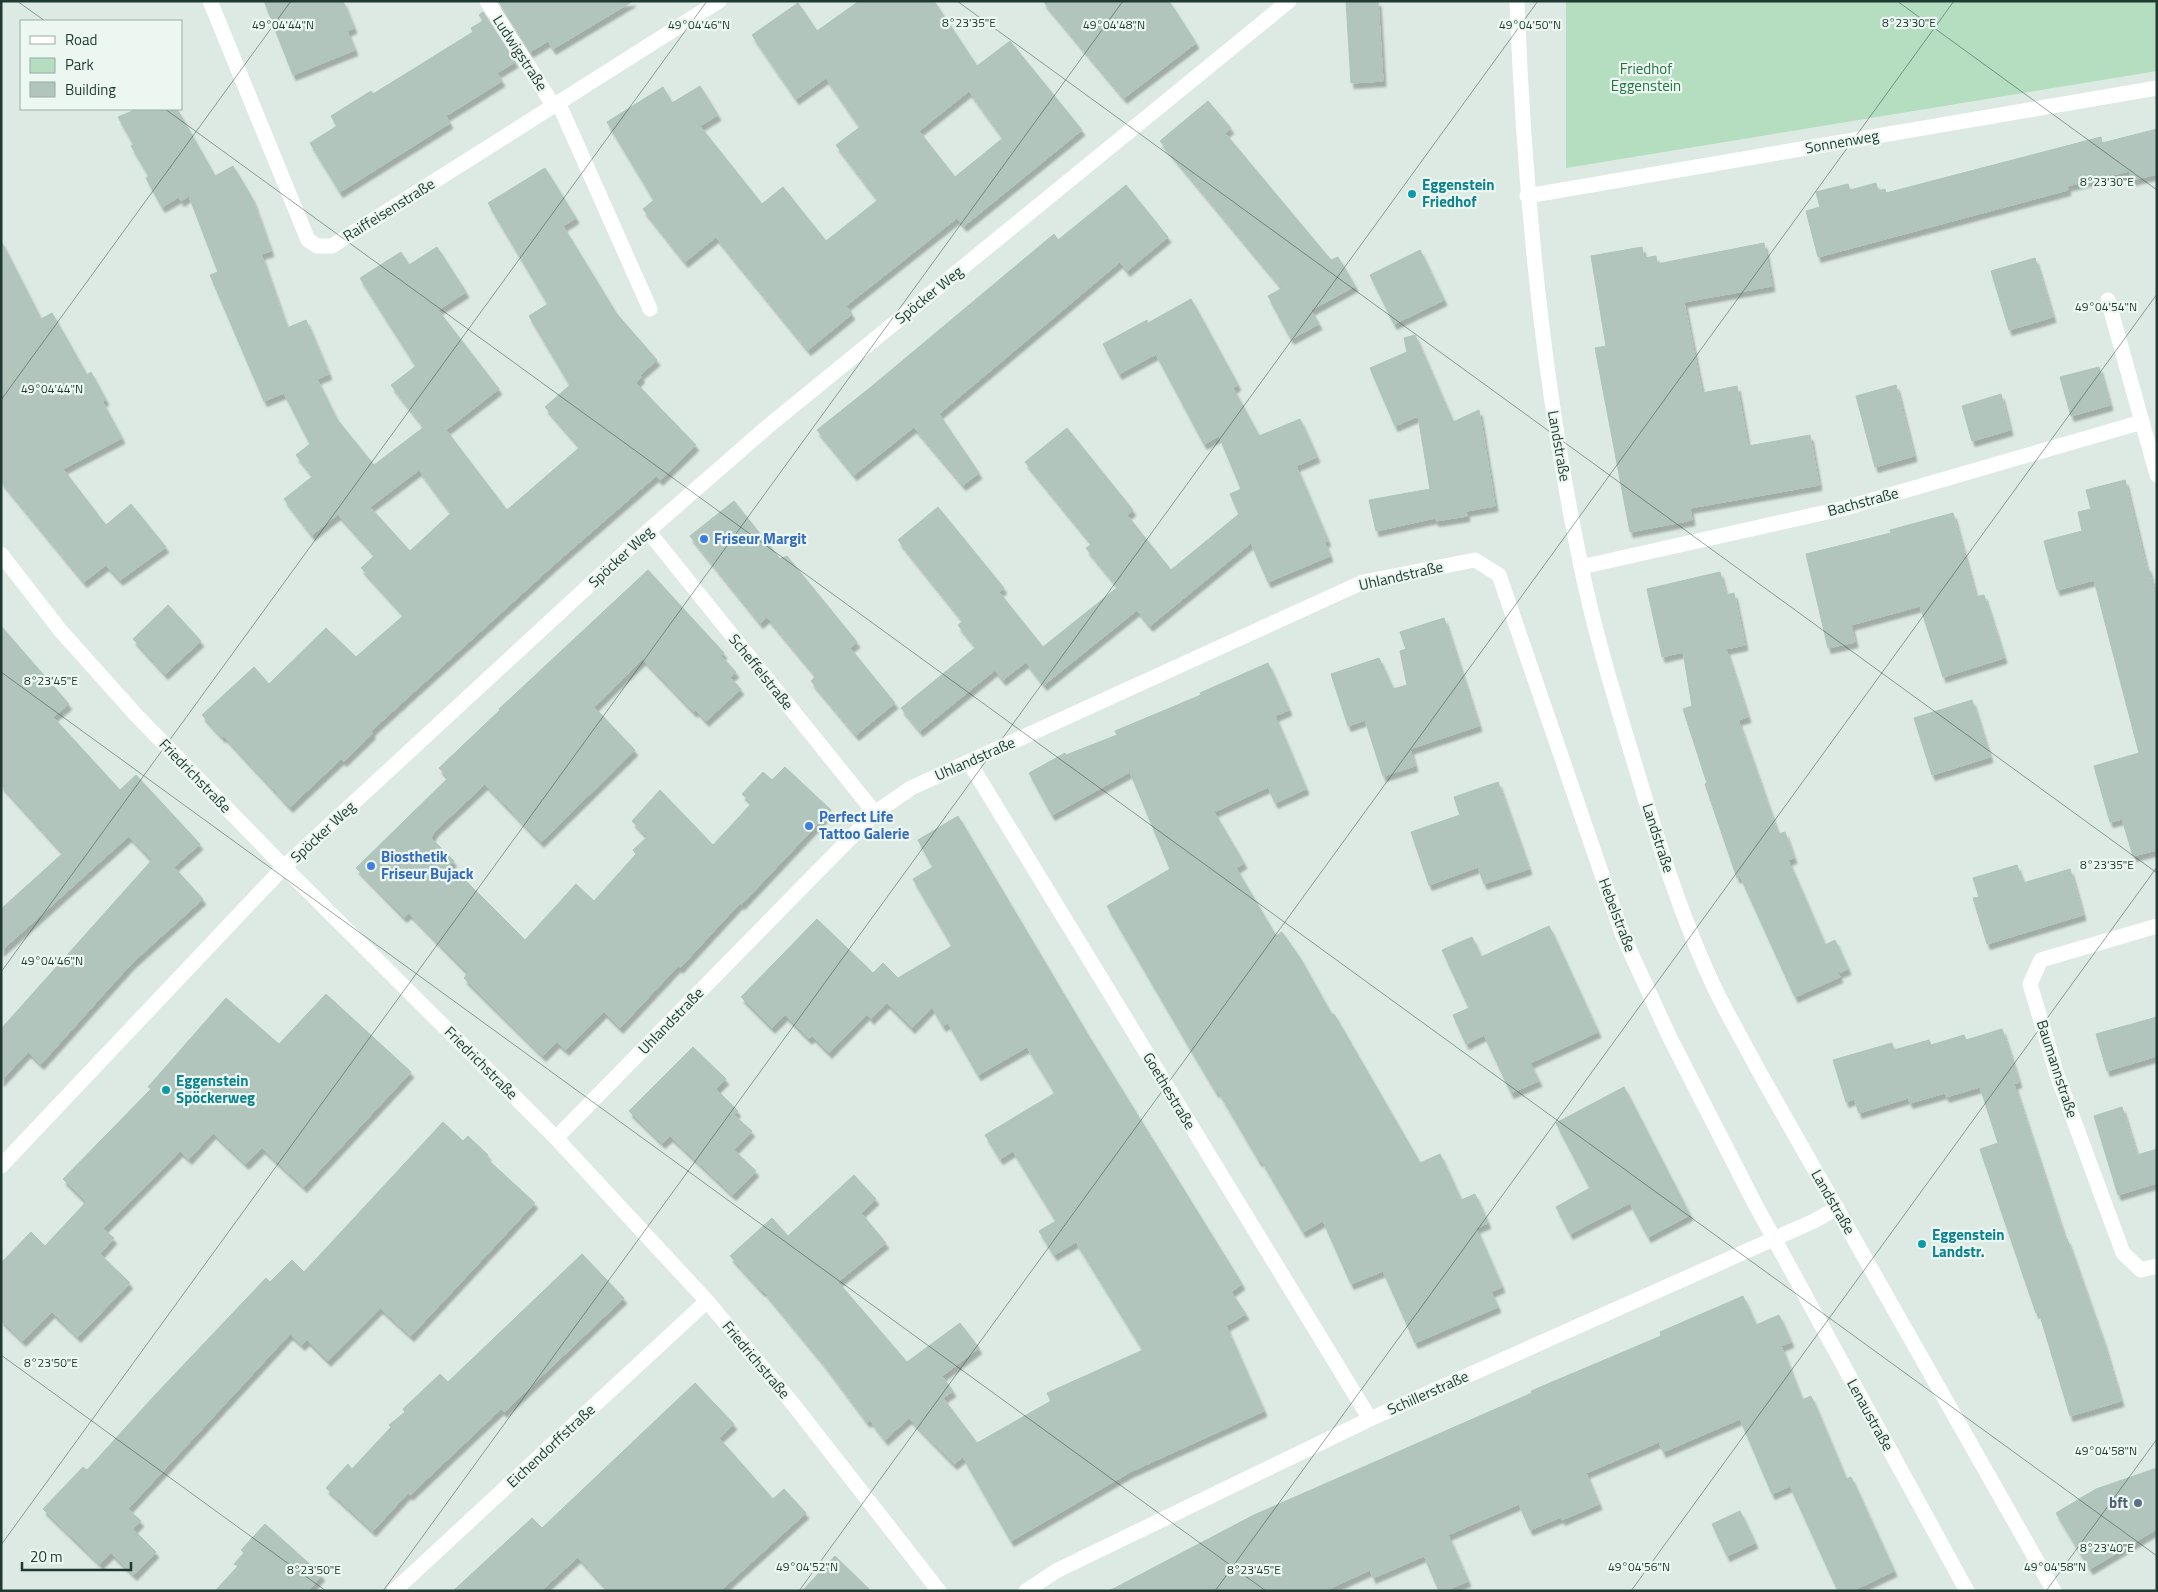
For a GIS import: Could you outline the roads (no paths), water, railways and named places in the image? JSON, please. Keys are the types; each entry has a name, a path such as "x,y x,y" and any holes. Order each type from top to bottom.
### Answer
{"street":[{"name":"Raiffeisenstraße","path":"210,1 308,240 317,246 332,246 719,1"},
{"name":"Ludwigstraße","path":"487,1 556,104"},
{"name":"Spöcker Weg","path":"1,1166 284,868 648,531 766,428 1289,1"},
{"name":"Landstraße","path":"1517,1 1521,110 1527,196 1536,290 1551,403 1581,567 1610,682 1679,903 1720,999 1761,1075 2054,1591"},
{"name":"Sonnenweg","path":"1527,196 2157,88"},
{"path":"556,104 650,309"},
{"path":"2108,300 2157,475"},
{"name":"Bachstraße","path":"1581,567 1845,508 2142,422"},
{"name":"Scheffelstraße","path":"648,531 875,813"},
{"name":"Friedrichstraße","path":"1,554 60,630 136,715 284,868 556,1138 707,1301 793,1404 939,1591"},
{"name":"Uhlandstraße","path":"556,1138 875,813 911,788 1363,582 1475,560 1499,575"},
{"name":"Hebelstraße","path":"1499,575 1623,936 1670,1038 1773,1239"},
{"name":"Goethestraße","path":"969,762 1370,1419"},
{"name":"Baumannstraße","path":"2157,926 2041,960 2030,984 2057,1075 2123,1253 2141,1270 2157,1266"},
{"name":"Schillerstraße","path":"1026,1591 1056,1571 1370,1419 1814,1221 1836,1208"},
{"name":"Lenaustraße","path":"1773,1239 1967,1591"},
{"name":"Eichendorffstraße","path":"394,1591 707,1301"}],"place":[{"name":"Eggenstein Friedhof","path":"1412,194"},
{"name":"Friseur Margit","path":"704,539"},
{"name":"Perfect Life Tattoo Galerie","path":"809,826"},
{"name":"Biosthetik Friseur Bujack","path":"371,866"},
{"name":"Eggenstein Spöckerweg","path":"166,1090"},
{"name":"Eggenstein Landstr.","path":"1922,1244"},
{"name":"bft","path":"2138,1503"}],"park label":[{"name":"Friedhof Eggenstein","path":"1646,78"}]}
